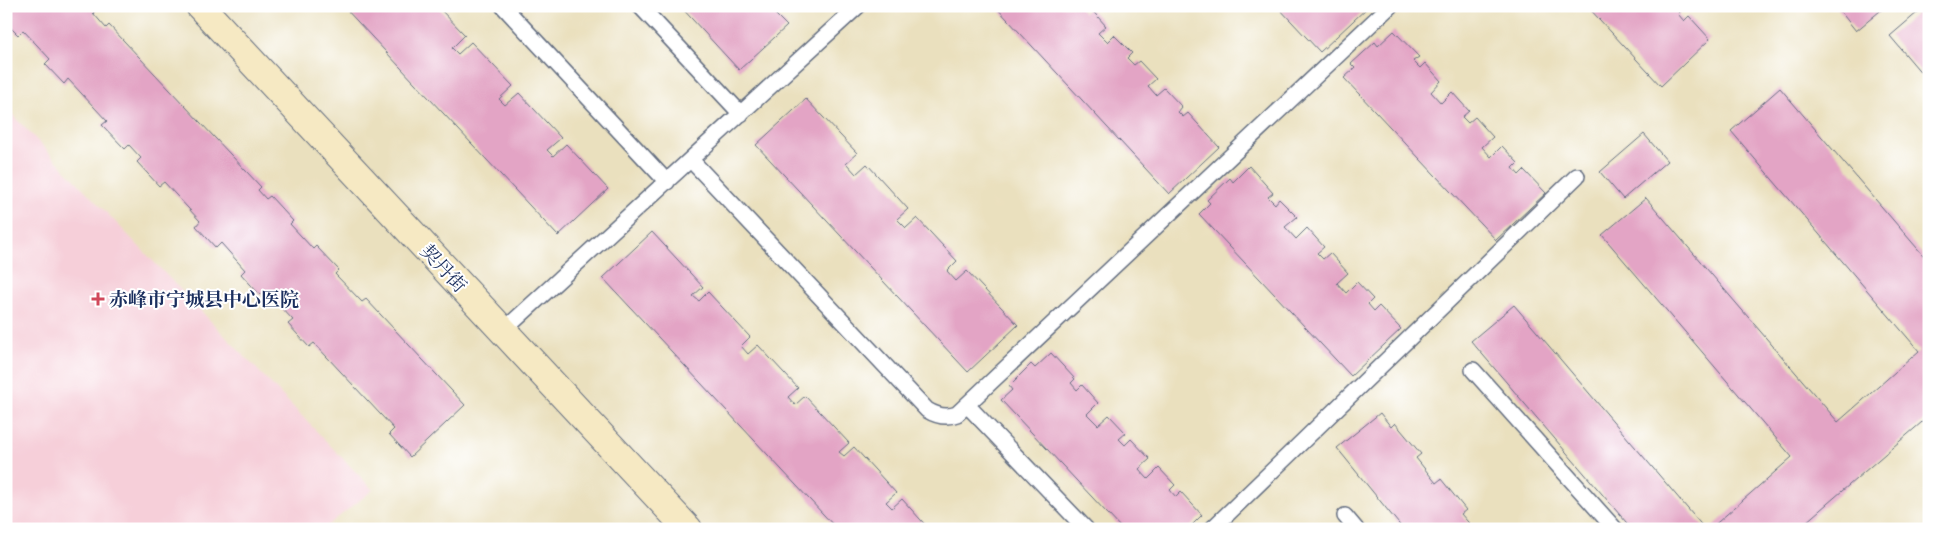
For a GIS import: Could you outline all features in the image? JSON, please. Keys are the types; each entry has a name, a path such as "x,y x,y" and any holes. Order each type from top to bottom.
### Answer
{"main road":[{"name":"契丹街","path":"200,6 688,529"}],"lane":[{"path":"503,6 666,182"},
{"path":"640,6 740,114"},
{"path":"503,331 858,6"},
{"path":"691,160 927,410 935,415 951,416 958,414 1390,6"},
{"path":"1212,529 1577,176"},
{"path":"1473,370 1616,529"},
{"path":"967,405 1086,529"},
{"path":"1345,516 1356,529"}],"shaded area":[{"name":"赤峰市宁城县中心医院","path":"6,108 373,490 323,529 6,529"}],"building":[{"path":"6,6 93,6 96,10 93,13 106,28 109,25 261,187 258,190 266,199 270,196 293,221 290,224 313,249 316,246 339,270 335,274 362,302 366,299 465,405 410,457 389,434 394,429 314,343 309,347 288,324 293,320 266,291 260,295 241,274 245,270 221,243 216,248 196,226 200,221 164,182 159,186 137,162 141,158 129,145 125,149 102,125 107,121 68,79 64,84 45,64 50,59 23,30 18,35 6,23"},
{"path":"343,6 437,6 465,35 452,48 458,54 471,42 513,86 499,99 505,105 519,93 561,138 547,150 553,156 566,144 608,189 558,236"},
{"path":"680,6 779,6 773,12 787,26 739,70"},
{"path":"995,6 1078,6 1084,13 1089,7 1106,26 1098,33 1107,42 1114,35 1132,53 1127,58 1134,65 1139,61 1156,79 1148,86 1156,95 1164,88 1182,107 1178,112 1183,117 1188,113 1219,147 1169,194"},
{"path":"1277,6 1369,6 1320,52"},
{"path":"1587,6 1680,6 1683,9 1678,14 1684,21 1689,16 1710,39 1661,86"},
{"path":"1836,6 1886,6 1856,31"},
{"path":"1925,6 1929,6 1929,82 1890,36"},
{"path":"1394,31 1419,57 1413,61 1420,68 1425,63 1441,81 1431,92 1441,103 1452,92 1469,111 1462,117 1468,123 1475,117 1493,137 1482,147 1491,157 1502,146 1518,163 1513,168 1519,175 1524,170 1546,193 1496,240 1344,78 1355,68 1351,64 1375,42 1378,46"},
{"path":"1780,88 1929,262 1929,416 1798,529 1710,529 1792,457 1602,235 1646,198 1838,422 1919,351 1731,131"},
{"path":"806,99 857,153 846,163 856,174 867,164 908,209 897,219 906,228 917,218 957,261 947,271 956,281 967,271 1018,325 968,372 756,145"},
{"path":"1644,134 1667,161 1623,199 1600,172"},
{"path":"1249,166 1273,193 1268,197 1275,204 1279,199 1297,217 1285,227 1296,239 1307,228 1324,247 1317,253 1323,259 1330,253 1348,273 1337,283 1346,293 1357,282 1373,299 1368,304 1374,311 1379,306 1401,329 1351,376 1199,214 1210,203 1207,200 1230,178 1233,182"},
{"path":"652,232 703,287 693,296 699,301 708,292 750,337 741,346 748,354 758,345 798,388 788,397 795,405 805,396 849,443 839,452 844,456 854,447 896,493 886,502 892,508 902,499 929,529 837,529 603,278"},
{"path":"1514,305 1705,529 1632,529 1471,341"},
{"path":"1051,353 1075,379 1071,383 1077,390 1082,385 1098,403 1087,414 1098,425 1109,415 1126,433 1119,439 1125,445 1131,439 1150,459 1139,469 1148,479 1159,468 1175,485 1170,490 1176,497 1181,492 1202,515 1188,529 1122,529 1001,400 1012,390 1009,386 1031,364 1035,368"},
{"path":"1380,413 1391,427 1395,423 1421,454 1416,458 1436,483 1441,479 1466,510 1461,514 1474,529 1403,529 1337,448"}],"place":[{"name":"赤峰市宁城县中心医院","path":"98,299"}]}
